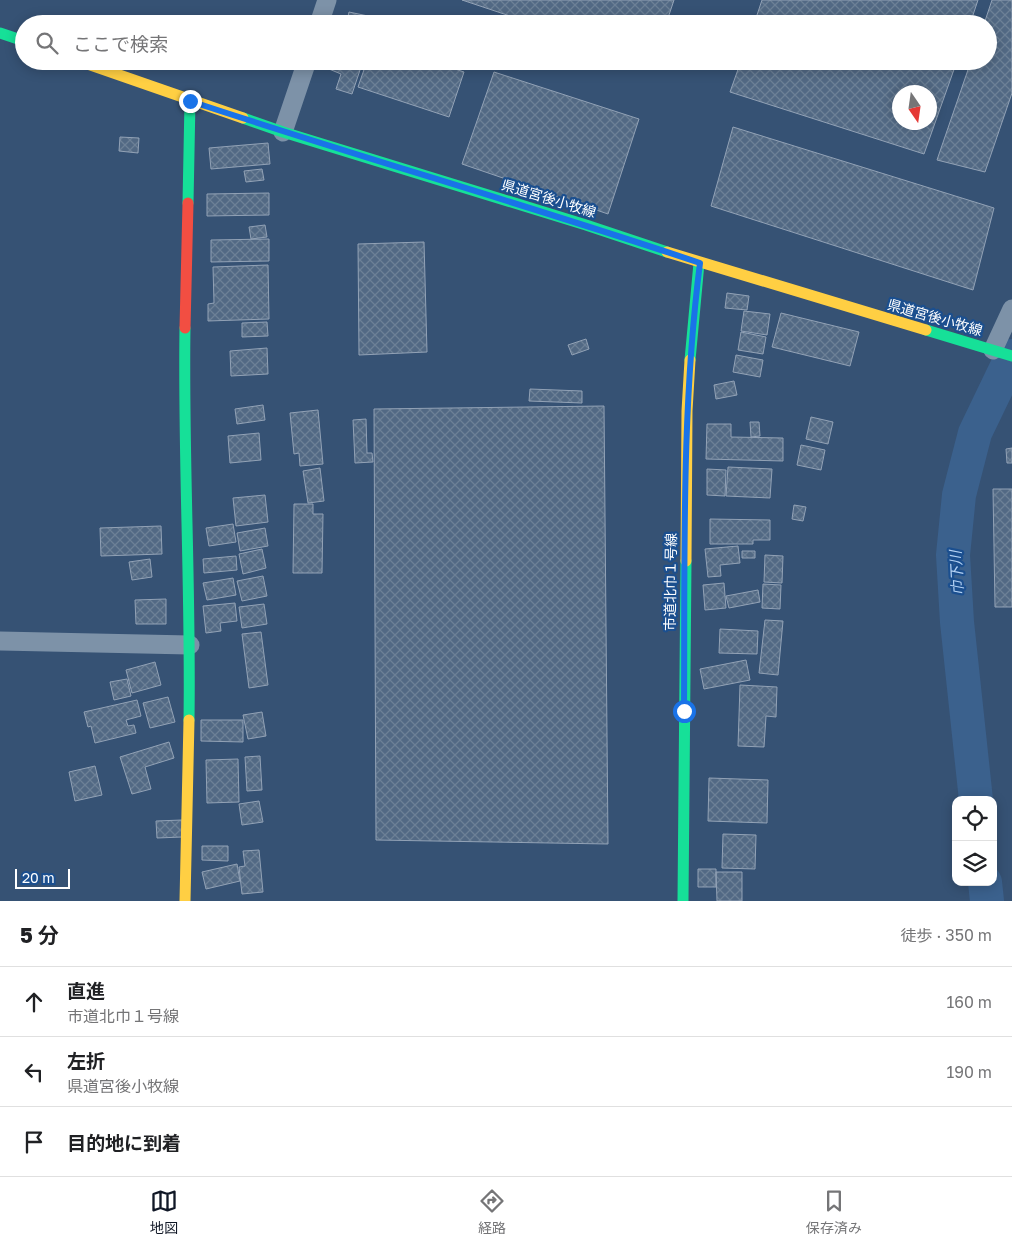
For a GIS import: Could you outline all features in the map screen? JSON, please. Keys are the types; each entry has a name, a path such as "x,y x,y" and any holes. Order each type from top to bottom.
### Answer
{"street":[{"path":"322,15 327,0"},
{"path":"0,33 15,39"},
{"name":"県道宮後小牧線","path":"104,70 282,132 586,225 700,263 1012,356"},
{"path":"282,132 303,70"},
{"path":"185,901 190,645 184,401 190,101"},
{"name":"市道北巾１号線","path":"684,901 687,411 693,317 700,263"},
{"path":"992,350 1012,309"},
{"path":"0,641 190,645"}],"building":[{"path":"462,0 674,0 669,15 507,15"},
{"path":"762,0 978,0 973,15 757,15"},
{"path":"992,0 1012,0 1012,93 985,172 937,160 968,70 997,70 997,15 987,15"},
{"path":"349,12 363,15 348,15"},
{"path":"331,70 360,70 352,94 336,89 341,74"},
{"path":"364,70 458,70 464,72 449,117 358,87"},
{"path":"738,70 954,70 937,117 937,85 892,85 892,130 933,130 924,154 730,92"},
{"path":"494,72 639,119 608,214 462,164"},
{"path":"733,127 994,208 973,290 711,206"},
{"path":"120,137 139,138 138,153 119,151"},
{"path":"268,143 270,164 211,169 209,148"},
{"path":"262,169 264,180 246,182 244,171"},
{"path":"269,193 269,215 207,216 207,194"},
{"path":"265,225 267,237 251,239 249,227"},
{"path":"269,239 269,261 211,262 211,240"},
{"path":"424,242 427,352 359,355 358,244"},
{"path":"268,265 269,319 208,321 208,304 214,303 213,267"},
{"path":"727,293 749,296 747,310 725,308"},
{"path":"744,311 770,314 767,335 741,331"},
{"path":"781,313 859,332 850,366 772,347"},
{"path":"267,322 268,336 242,337 242,323"},
{"path":"741,332 766,337 763,354 738,350"},
{"path":"586,339 589,349 572,355 568,345"},
{"path":"267,348 268,374 231,376 230,351"},
{"path":"736,355 763,360 760,377 733,372"},
{"path":"734,381 737,395 716,399 714,385"},
{"path":"530,389 582,391 582,403 529,401"},
{"path":"263,405 265,420 237,424 235,409"},
{"path":"604,406 608,844 376,840 374,409"},
{"path":"318,410 323,464 300,466 299,453 294,454 290,413"},
{"path":"811,417 833,422 828,444 806,439"},
{"path":"366,419 367,453 372,453 373,462 355,463 353,420"},
{"path":"750,422 759,422 760,436 751,437"},
{"path":"707,424 731,424 731,437 783,438 783,461 706,459"},
{"path":"259,433 261,460 230,463 228,436"},
{"path":"801,445 825,450 821,470 797,465"},
{"path":"1012,448 1012,463 1007,463 1006,449"},
{"path":"728,467 772,469 770,498 726,496"},
{"path":"320,468 324,501 308,503 303,471"},
{"path":"707,469 726,470 725,496 707,495"},
{"path":"993,489 1012,489 1012,607 995,607"},
{"path":"265,495 268,522 236,526 233,498"},
{"path":"294,504 313,504 313,514 323,514 322,573 293,573"},
{"path":"794,505 806,507 803,521 792,519"},
{"path":"710,519 770,520 770,540 753,540 753,544 710,544"},
{"path":"233,524 236,542 209,546 206,528"},
{"path":"161,526 162,554 101,556 100,528"},
{"path":"265,528 268,546 240,551 237,533"},
{"path":"738,546 740,563 720,565 721,576 708,577 705,549"},
{"path":"262,549 266,568 243,574 239,554"},
{"path":"742,551 755,551 755,558 742,558"},
{"path":"765,555 783,556 782,583 764,582"},
{"path":"236,556 237,570 204,573 203,559"},
{"path":"150,559 152,577 132,580 129,562"},
{"path":"263,576 267,596 242,601 237,581"},
{"path":"233,578 236,595 207,600 203,583"},
{"path":"724,583 726,608 705,610 703,585"},
{"path":"763,584 781,585 780,609 762,608"},
{"path":"758,590 760,602 729,608 726,596"},
{"path":"166,599 166,624 136,624 135,600"},
{"path":"235,603 237,621 220,623 221,631 206,633 203,606"},
{"path":"264,604 267,624 242,628 239,607"},
{"path":"765,620 783,621 778,675 759,673"},
{"path":"720,629 758,631 757,654 719,653"},
{"path":"261,632 268,685 249,688 242,634"},
{"path":"746,660 750,680 704,689 700,669"},
{"path":"155,662 161,685 132,693 126,670"},
{"path":"127,679 131,696 114,700 110,682"},
{"path":"740,685 777,687 776,717 766,716 764,747 738,746"},
{"path":"168,697 175,722 150,728 143,703"},
{"path":"137,700 141,716 126,720 128,726 134,725 136,733 95,743 91,726 88,727 84,712"},
{"path":"262,712 266,736 248,739 243,715"},
{"path":"201,720 243,720 243,742 201,741"},
{"path":"169,742 174,758 145,767 151,789 132,794 120,757"},
{"path":"260,756 262,790 247,791 245,757"},
{"path":"238,759 239,802 207,803 206,760"},
{"path":"95,766 102,795 75,801 69,772"},
{"path":"709,778 768,780 767,823 708,821"},
{"path":"259,801 263,822 242,825 239,804"},
{"path":"182,820 182,837 157,838 156,821"},
{"path":"723,834 756,835 755,869 722,868"},
{"path":"202,846 228,846 228,861 202,860"},
{"path":"259,850 263,892 242,894 239,867 245,866 243,851"},
{"path":"237,864 240,881 206,889 202,872"},
{"path":"698,869 716,869 716,887 698,887"},
{"path":"716,872 742,872 742,901 717,901"}],"waterway":[{"name":"巾下川","path":"976,796 957,622 953,555 959,495 975,433 1012,356"},
{"name":"巾下川","path":"985,886 987,901"}],"traffic: fast":[{"path":"0,33 15,38"},
{"path":"188,203 190,101"},
{"path":"243,118 667,252"},
{"path":"690,360 699,263"},
{"path":"185,328 189,720"},
{"path":"926,330 1012,356"},
{"path":"683,901 686,561"}],"traffic: slow":[{"path":"105,70 243,118"},
{"path":"667,252 926,330"},
{"path":"686,561 687,411 690,360"},
{"path":"185,901 189,720"}],"traffic: jam":[{"path":"185,328 188,203"}],"route":[{"path":"190,101 282,132 586,225 700,263 693,317 687,411 684,711"}]}
